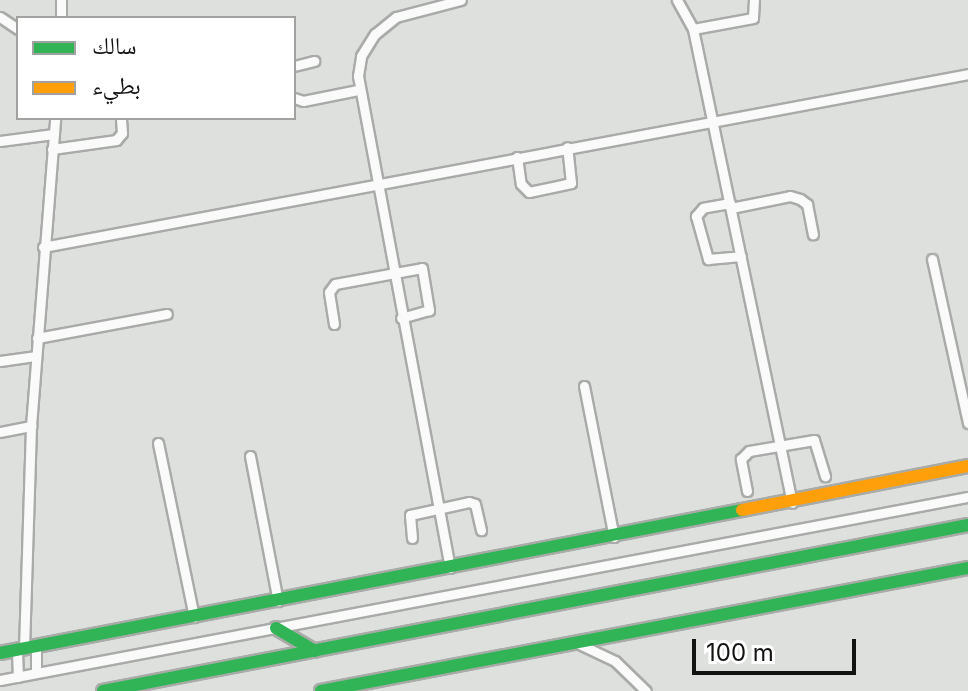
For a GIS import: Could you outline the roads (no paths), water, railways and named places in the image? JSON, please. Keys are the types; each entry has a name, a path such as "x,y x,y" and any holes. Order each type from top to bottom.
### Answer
{"street":[{"path":"450,568 358,90 361,56 375,34 396,17 456,0"},
{"path":"677,0 693,29 792,503"},
{"path":"693,29 753,18 754,0"},
{"path":"296,66 314,61"},
{"path":"43,247 968,74"},
{"path":"296,98 358,90"},
{"path":"18,677 25,649 31,426 55,120"},
{"path":"52,149 116,140 122,133 121,120"},
{"path":"0,141 54,134"},
{"path":"517,157 523,189 542,190 571,183 567,147"},
{"path":"741,256 708,259 696,216 703,208 790,196 807,204 813,234"},
{"path":"932,259 968,423"},
{"path":"334,324 329,292 335,284 417,266 424,273 429,310 401,318"},
{"path":"37,338 167,314"},
{"path":"0,361 35,356"},
{"path":"584,386 614,537"},
{"path":"0,432 31,426"},
{"path":"747,491 742,456 780,445 816,441 825,476"},
{"path":"158,443 194,617"},
{"path":"250,456 278,601"},
{"path":"0,653 792,503 968,466"},
{"path":"0,680 968,497"},
{"path":"412,538 410,515 473,502 481,530"},
{"path":"103,691 968,525"},
{"path":"321,691 968,568"},
{"path":"276,628 315,651"},
{"path":"577,643 615,661 646,691"},
{"path":"25,649 36,673"}]}
